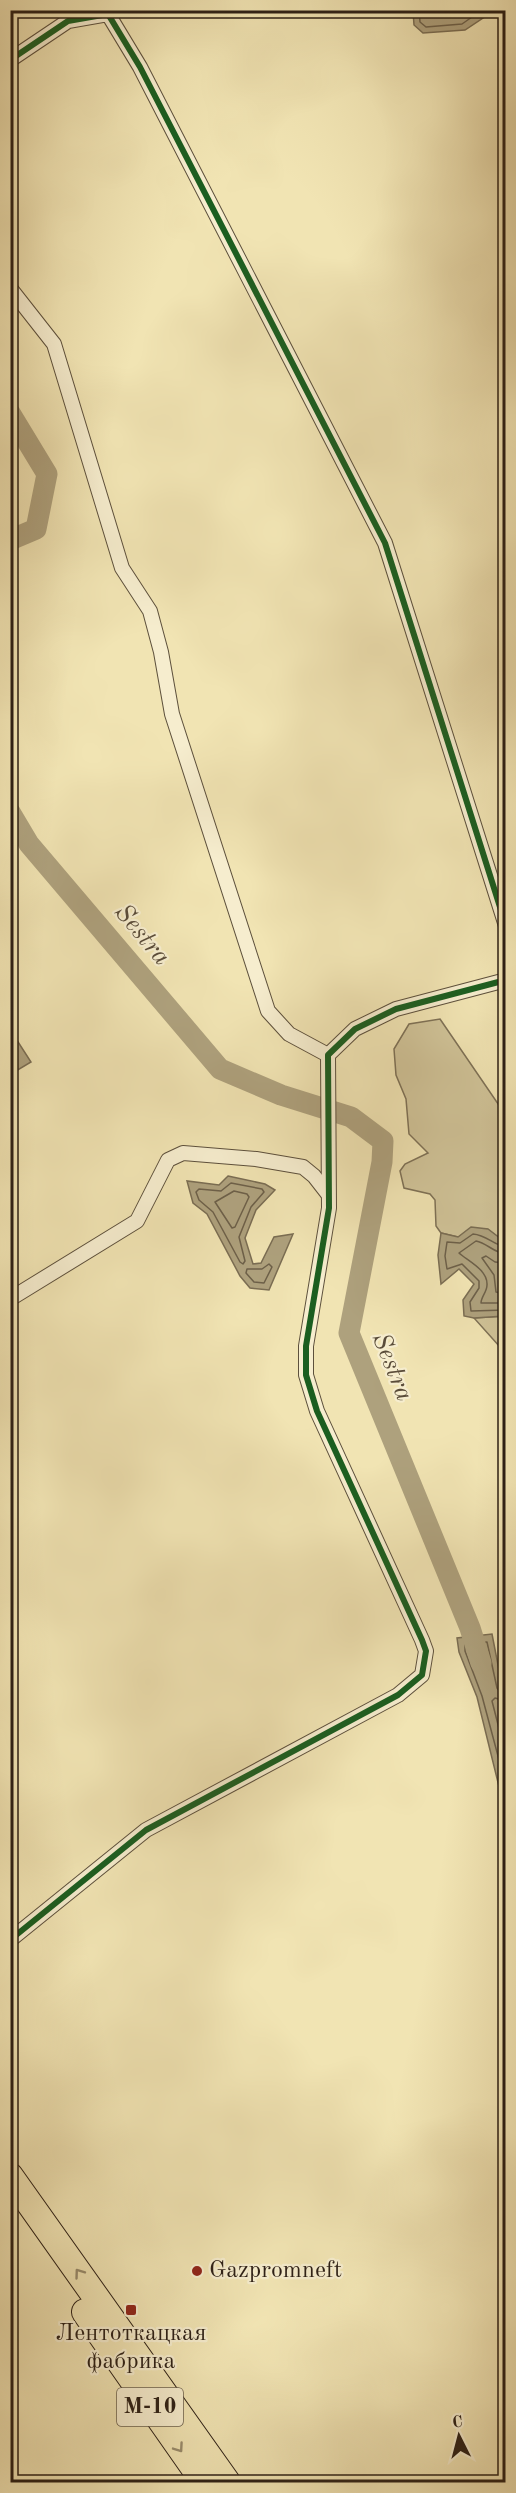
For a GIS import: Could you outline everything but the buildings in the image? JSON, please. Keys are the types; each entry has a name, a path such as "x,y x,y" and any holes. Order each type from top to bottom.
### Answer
{"highway":[{"name":"М-10","path":"10,2176 227,2482"},
{"name":"М-10","path":"10,2207 204,2482"}],"street":[{"path":"10,60 68,21 111,12 218,214 385,543 506,926"},
{"path":"10,288 54,344 123,568 150,611 161,652 172,714 268,1011 289,1034 328,1055"},
{"path":"10,1940 146,1830 398,1695 422,1675 426,1651 422,1640 317,1411 306,1375 306,1346 329,1208 328,1055 355,1029 396,1010 506,980"},
{"path":"10,1299 137,1221 168,1160 183,1153 256,1159 303,1167 328,1190"}],"shaded area":[{"path":"440,1019 505,1114 505,1242 487,1229 458,1237 441,1233 436,1226 435,1200 430,1194 404,1188 400,1171 405,1164 428,1153 409,1134 406,1099 396,1075 394,1049 409,1024"},
{"path":"505,1316 505,1347 500,1347 474,1318"}],"water":[{"path":"486,10 489,14 465,30 423,33 414,25 413,11"},
{"path":"11,1031 31,1062 10,1074"},
{"path":"228,1176 265,1184 275,1190 256,1210 245,1238 253,1264 261,1263 274,1237 293,1234 269,1290 250,1288 240,1276 207,1214 193,1203 187,1181 219,1185"},
{"path":"471,1227 488,1229 505,1242 505,1316 474,1318 464,1316 463,1300 474,1284 459,1269 441,1284 438,1255 441,1233 458,1237"},
{"path":"492,1634 505,1701 505,1811 477,1697 459,1652 457,1638"}],"waterway":[{"name":"Sestra","path":"10,413 47,474 36,529 10,540"},
{"name":"Sestra","path":"10,812 29,844 220,1069 281,1095 351,1117 383,1141 382,1162 349,1333 470,1628 481,1663"}],"cycle path":[{"path":"10,60 68,21 108,14 140,67 385,543 506,926"},
{"path":"10,1940 146,1830 398,1695 422,1675 426,1651 422,1640 317,1411 306,1375 306,1346 329,1208 328,1055 355,1029 396,1009 506,980"}],"place":[{"name":"Gazpromneft","path":"197,2271"},
{"name":"Лентоткацкая фабрика","path":"131,2310"}]}
